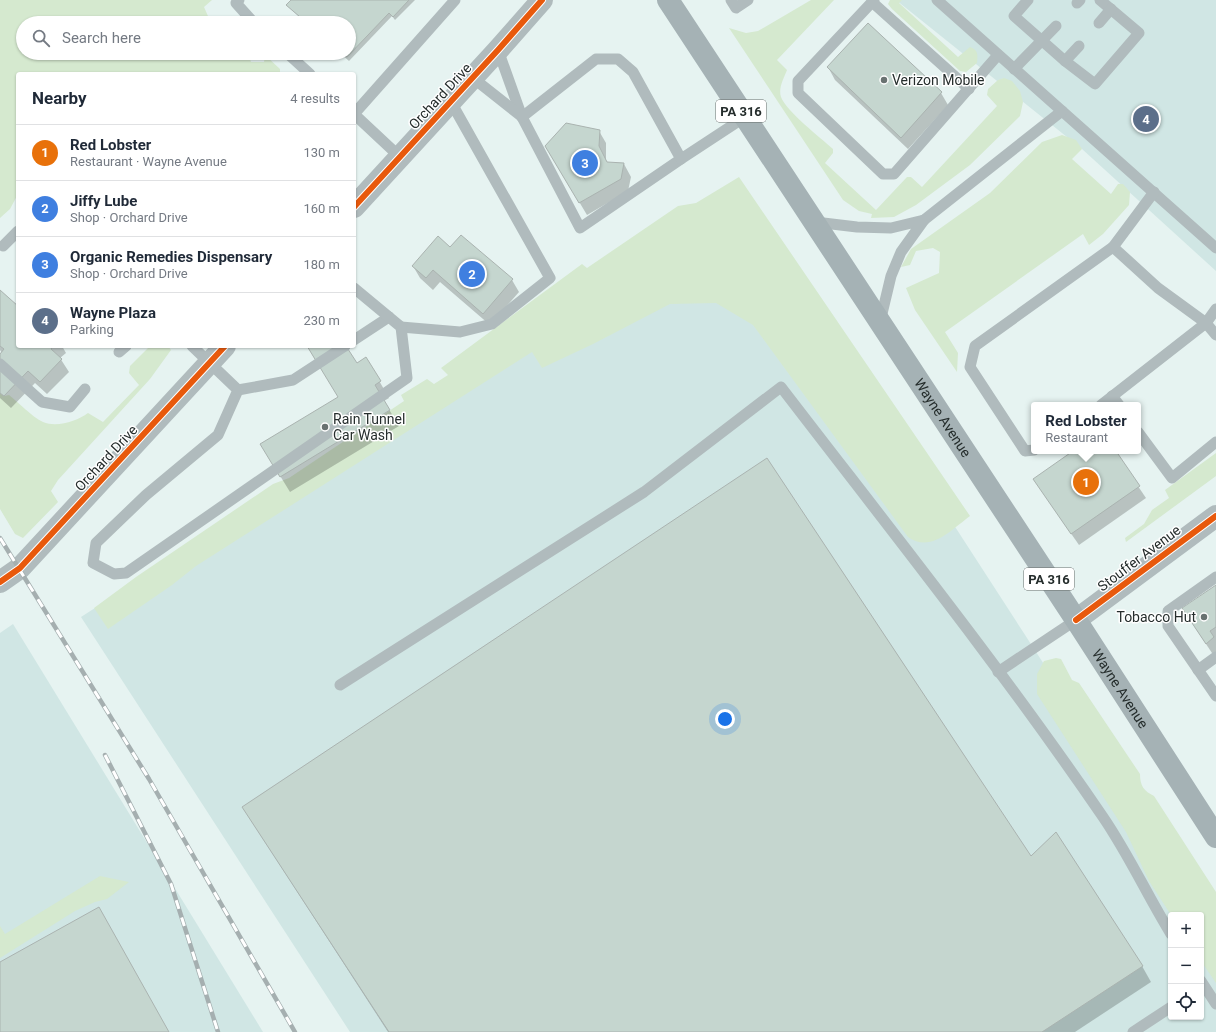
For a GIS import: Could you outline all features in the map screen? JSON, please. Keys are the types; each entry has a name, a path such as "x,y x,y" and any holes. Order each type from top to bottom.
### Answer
{"main road":[{"name":"Wayne Avenue","path":"668,0 1076,620 1216,837"}],"street":[{"name":"Orchard Drive","path":"356,204 473,78 542,0"},
{"name":"Orchard Drive","path":"0,582 20,568 223,348"},
{"name":"Stouffer Avenue","path":"1076,620 1216,516"}],"lane":[{"path":"239,0 236,3 248,16"},
{"path":"356,112 456,0"},
{"path":"731,0 736,8 748,0"},
{"path":"937,0 1216,248"},
{"path":"1028,0 1014,16 1065,61 1095,84 1139,33 1100,0"},
{"path":"969,89 873,1 798,81 798,93 883,174 894,174 969,89 998,55"},
{"path":"1099,23 1111,9"},
{"path":"1014,69 1056,26"},
{"path":"1065,61 1079,46"},
{"path":"498,50 522,117 580,228 745,117"},
{"path":"522,117 596,59 618,59 632,72 681,159"},
{"path":"295,60 308,72"},
{"path":"473,78 522,117"},
{"path":"356,290 401,328 460,332 492,324 550,278 451,102"},
{"path":"880,322 891,276 901,252 924,220 1062,111"},
{"path":"356,116 400,156"},
{"path":"1031,450 1025,451 970,367 975,346 1113,247 1154,192"},
{"path":"814,222 857,227 890,228 924,220"},
{"path":"3,246 16,233"},
{"path":"1113,247 1158,288 1206,323 1216,335"},
{"path":"1115,401 1206,323 1216,310"},
{"path":"356,339 389,317"},
{"path":"238,390 218,435 146,495 96,543 94,563 114,574 126,573 407,378 401,328"},
{"path":"194,348 238,390"},
{"path":"238,390 293,380 341,348"},
{"path":"0,364 42,402 70,407 85,388"},
{"path":"340,685 644,492 781,387 998,672 1103,817 1130,859 1151,901 1168,929"},
{"path":"1141,436 1172,478 1216,442"},
{"path":"1216,577 1177,603 1168,611 1168,626 1216,696"},
{"path":"998,672 1076,620"},
{"path":"1198,670 1216,657"},
{"path":"1204,987 1216,1004"},
{"path":"1133,1032 1168,1009"}],"shaded area":[{"path":"896,0 1216,0 1216,271 1082,149"},
{"path":"739,193 1216,930 1216,1032 350,1032 81,617"},
{"path":"13,624 263,1032 0,1032 0,633"}],"green space":[{"path":"0,0 212,0 204,7 208,16 16,16 16,60 250,60 251,62 264,62 264,60 270,60 280,69 280,72 16,72 16,198 10,209 0,218"},
{"path":"811,0 834,0 777,60 787,70 780,94 784,103 796,117 833,149 833,153 825,163 876,210 907,177 911,177 922,187 997,106 987,95 988,89 998,80 1004,78 1012,81 1020,91 1023,102 1020,116 970,165 916,205 894,217 871,218 872,214 859,211 843,200 729,28 746,33 758,31"},
{"path":"890,0 902,0 899,3 958,57 970,47 975,50 977,55 977,63 966,72 960,71 892,9 888,4"},
{"path":"1062,135 1076,140 1082,149 1072,159 1111,194 1118,184 1123,184 1130,192 1129,205 1103,234 1089,245 1083,234 945,332 958,353 957,372 915,310 906,288 939,273 940,252 933,248 916,251 910,265 901,267 911,249 990,193 1042,142"},
{"path":"739,177 970,516 948,533 933,541 925,542 916,541 908,537 753,325 716,303 670,304 593,344 542,368 532,352 196,566 172,585 108,629 94,608 136,577 273,484 289,478 404,401 401,395 427,379 434,384 448,375 441,368 582,264 587,268 678,206 696,203"},
{"path":"148,348 170,348 171,350 150,379 58,480 51,491 58,502 23,538 15,534 0,509 0,393 4,396 9,395 34,417 49,424 67,423 88,413 103,422 139,385 129,373 130,366"},
{"path":"1216,453 1216,476 1126,542 1125,538 1144,524 1152,510 1169,498 1165,490"},
{"path":"1056,658 1061,659 1072,680 1079,683 1140,774 1143,788 1154,796 1216,892 1216,983 1204,965 1204,912 1169,912 1149,881 1126,832 1037,694 1037,674 1044,661"},
{"path":"100,876 129,882 107,899 95,902 75,911 0,958 0,926 5,934"}],"building":[{"path":"291,0 409,0 393,17 389,13 356,48 356,16 299,16 286,5"},
{"name":"Verizon Mobile","path":"868,23 942,92 901,138 827,67"},
{"path":"566,123 600,130 599,146 607,162 624,163 621,179 579,203 545,146"},
{"path":"461,235 513,279 483,314 433,270 426,278 412,266 438,236 450,247"},
{"path":"0,290 16,304 16,348 52,348 62,359 40,382 28,371 4,396 0,393 0,354 4,349 0,346"},
{"name":"Rain Tunnel Car Wash","path":"308,348 347,348 357,363 366,357 381,381 375,385 390,410 280,477 260,444 338,397"},
{"path":"1069,454 1118,454 1140,486 1071,534 1033,479"},
{"path":"767,458 1031,856 1056,832 1143,966 1042,1032 389,1032 242,807"},
{"path":"1216,585 1216,627 1210,631 1214,637 1206,644 1182,608"},
{"path":"99,907 169,1032 0,1032 0,962"}],"railway":[{"path":"0,538 149,779 295,1032"},
{"path":"105,755 171,884 218,1032"}],"cycle path":[{"path":"356,205 542,0"},
{"path":"0,582 20,568 223,348"},
{"path":"1076,620 1216,516"}],"place":[{"name":"Verizon Mobile","path":"884,80"},
{"name":"Wayne Plaza","path":"1146,119"},
{"name":"Organic Remedies Dispensary","path":"585,163"},
{"name":"Jiffy Lube","path":"472,274"},
{"name":"Rain Tunnel Car Wash","path":"325,427"},
{"name":"Red Lobster","path":"1086,482"},
{"name":"Tobacco Hut","path":"1204,617"}]}
